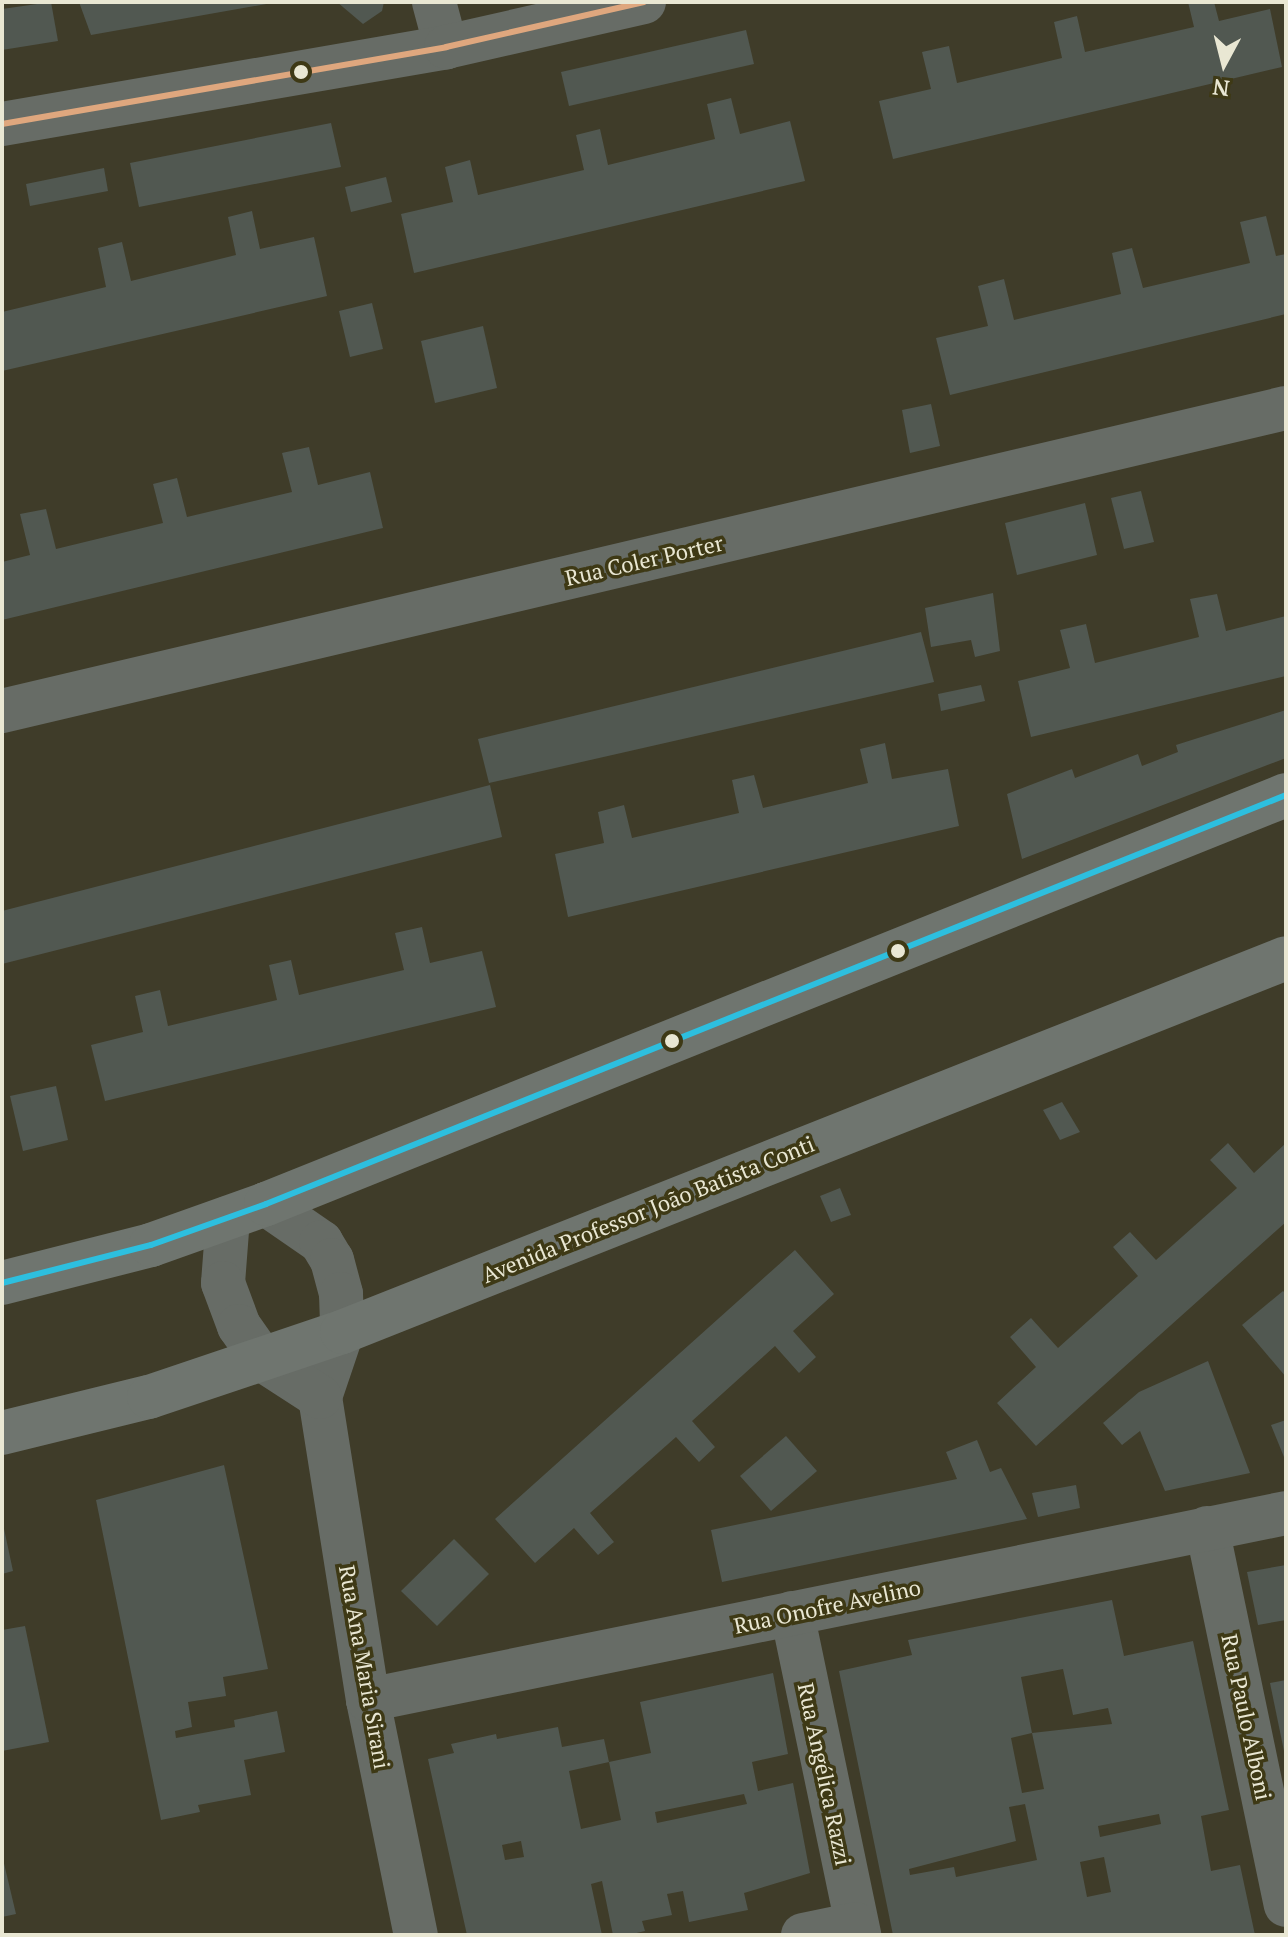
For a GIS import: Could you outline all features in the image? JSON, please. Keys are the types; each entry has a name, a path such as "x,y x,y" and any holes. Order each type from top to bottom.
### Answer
{"main road":[{"path":"2,1283 69,1269 247,1211 1286,795"},
{"name":"Avenida Professor João Batista Conti","path":"2,1433 149,1397 342,1332 1286,958"}],"street":[{"path":"434,2 446,47"},
{"path":"2,124 446,47 644,2"},
{"name":"Rua Coler Porter","path":"2,711 1286,408"},
{"path":"247,1211 223,1283 239,1326 263,1360 320,1397"},
{"name":"Rua Ana Maria Sirani","path":"247,1211 306,1227 332,1260 341,1294 342,1332 320,1397 368,1700 416,1935"},
{"name":"Rua Onofre Avelino","path":"368,1700 1286,1513"},
{"name":"Rua Paulo Alboni","path":"1207,1528 1286,1905"},
{"name":"Rua Angélica Razzi","path":"792,1613 857,1930"},
{"path":"803,1935 857,1930"}],"building":[{"path":"51,2 58,41 2,50 2,9"},
{"path":"79,2 272,2 272,3 91,35"},
{"path":"337,2 384,2 382,11 363,24"},
{"path":"1188,2 1214,2 1219,21 1270,9 1282,67 893,159 879,101 931,89 922,52 949,46 957,83 1062,58 1054,22 1077,16 1085,52 1194,27"},
{"path":"746,30 754,64 569,106 561,72"},
{"path":"731,98 740,134 790,121 805,181 414,273 401,214 453,202 445,167 470,160 478,195 584,170 576,135 600,129 608,165 715,139 707,104"},
{"path":"331,123 341,167 139,207 130,163"},
{"path":"104,168 108,191 30,206 26,184"},
{"path":"386,177 392,202 351,212 345,187"},
{"path":"252,211 260,249 314,237 327,296 2,371 2,312 106,287 98,248 122,242 131,281 236,255 228,217"},
{"path":"1266,216 1276,256 1286,254 1286,314 950,395 936,338 988,326 978,286 1004,279 1014,320 1121,294 1112,253 1132,248 1143,288 1250,263 1240,222"},
{"path":"372,303 383,349 350,357 339,311"},
{"path":"483,326 497,388 435,403 421,341"},
{"path":"931,404 940,446 910,453 902,410"},
{"path":"309,447 318,485 370,472 383,528 2,620 2,562 30,555 20,514 46,509 56,549 163,523 153,484 177,478 187,517 292,492 282,453"},
{"path":"1141,491 1154,542 1124,549 1111,498"},
{"path":"1085,503 1097,555 1017,575 1005,523"},
{"path":"993,593 1000,651 975,657 971,640 931,647 925,608"},
{"path":"1217,594 1226,631 1286,616 1286,676 1031,737 1018,681 1070,668 1060,630 1086,624 1095,663 1199,637 1190,599"},
{"path":"921,632 934,682 489,783 478,739"},
{"path":"981,685 985,701 941,711 938,694"},
{"path":"1286,710 1286,758 1022,859 1007,794 1072,769 1075,778 1138,754 1142,766 1178,752 1176,745"},
{"path":"885,743 892,779 948,769 959,826 568,917 555,854 604,843 598,812 624,805 632,838 739,813 732,780 754,775 763,808 868,783 860,749"},
{"path":"490,785 502,837 2,964 2,911"},
{"path":"422,927 430,963 482,951 496,1007 105,1101 91,1045 143,1032 135,996 160,990 168,1026 277,1000 269,965 291,960 299,995 404,970 395,933"},
{"path":"56,1086 68,1140 23,1151 10,1096"},
{"path":"1062,1102 1080,1132 1060,1140 1043,1110"},
{"path":"1228,1143 1254,1173 1286,1143 1286,1222 1036,1446 997,1403 1036,1367 1010,1337 1031,1318 1058,1348 1138,1276 1113,1247 1130,1232 1156,1260 1237,1188 1210,1160"},
{"path":"840,1188 851,1215 831,1222 820,1196"},
{"path":"795,1250 834,1294 793,1331 816,1357 799,1373 775,1346 692,1421 715,1447 699,1462 676,1437 590,1513 614,1542 598,1555 574,1528 535,1563 495,1519"},
{"path":"1283,1291 1286,1294 1286,1377 1242,1325"},
{"path":"1208,1361 1250,1473 1165,1491 1140,1431 1122,1445 1103,1423 1139,1392"},
{"path":"1286,1420 1286,1462 1271,1425"},
{"path":"786,1436 817,1471 771,1511 740,1476"},
{"path":"977,1440 990,1472 1001,1468 1027,1519 722,1582 711,1530 957,1479 946,1452"},
{"path":"224,1465 268,1669 223,1677 226,1696 188,1702 192,1727 175,1731 176,1738 235,1727 234,1720 277,1711 285,1752 244,1760 251,1795 198,1805 200,1812 161,1820 96,1500"},
{"path":"1076,1485 1080,1508 1038,1517 1032,1493"},
{"path":"2,1525 13,1571 2,1574"},
{"path":"454,1539 489,1574 437,1626 401,1591"},
{"path":"1286,1565 1286,1620 1258,1625 1247,1572"},
{"path":"1112,1600 1124,1656 1193,1641 1229,1810 1201,1816 1211,1871 1240,1865 1255,1935 893,1935 839,1671 912,1655 908,1640","holes":["1063,1669 1073,1715 1108,1708 1112,1724 1032,1733 1021,1677","1032,1733 1044,1789 1022,1793 1011,1738","1025,1804 1037,1860 956,1877 954,1867 910,1875 909,1869 1016,1841 1009,1807","1159,1814 1161,1824 1100,1837 1098,1826","1104,1857 1111,1892 1087,1897 1080,1862"]},
{"path":"25,1626 49,1742 2,1751 2,1630"},
{"path":"773,1673 788,1754 752,1762 758,1791 793,1783 810,1873 744,1893 748,1910 689,1922 683,1891 667,1894 672,1915 642,1921 645,1931 628,1935 613,1935 602,1881 591,1884 602,1935 467,1935 428,1759 454,1753 451,1744 496,1734 497,1739 558,1727 562,1747 604,1739 609,1762 651,1753 640,1702","holes":["609,1762 621,1820 581,1829 569,1771","744,1794 747,1804 657,1823 655,1812","521,1841 524,1857 505,1860 502,1845"]},
{"path":"1286,1680 1286,1755 1285,1756 1270,1683"},
{"path":"2,1855 16,1914 2,1917"}],"transit line":[{"path":"2,124 446,47 644,2"},
{"path":"2,1283 151,1245 266,1204 1286,795"}]}
